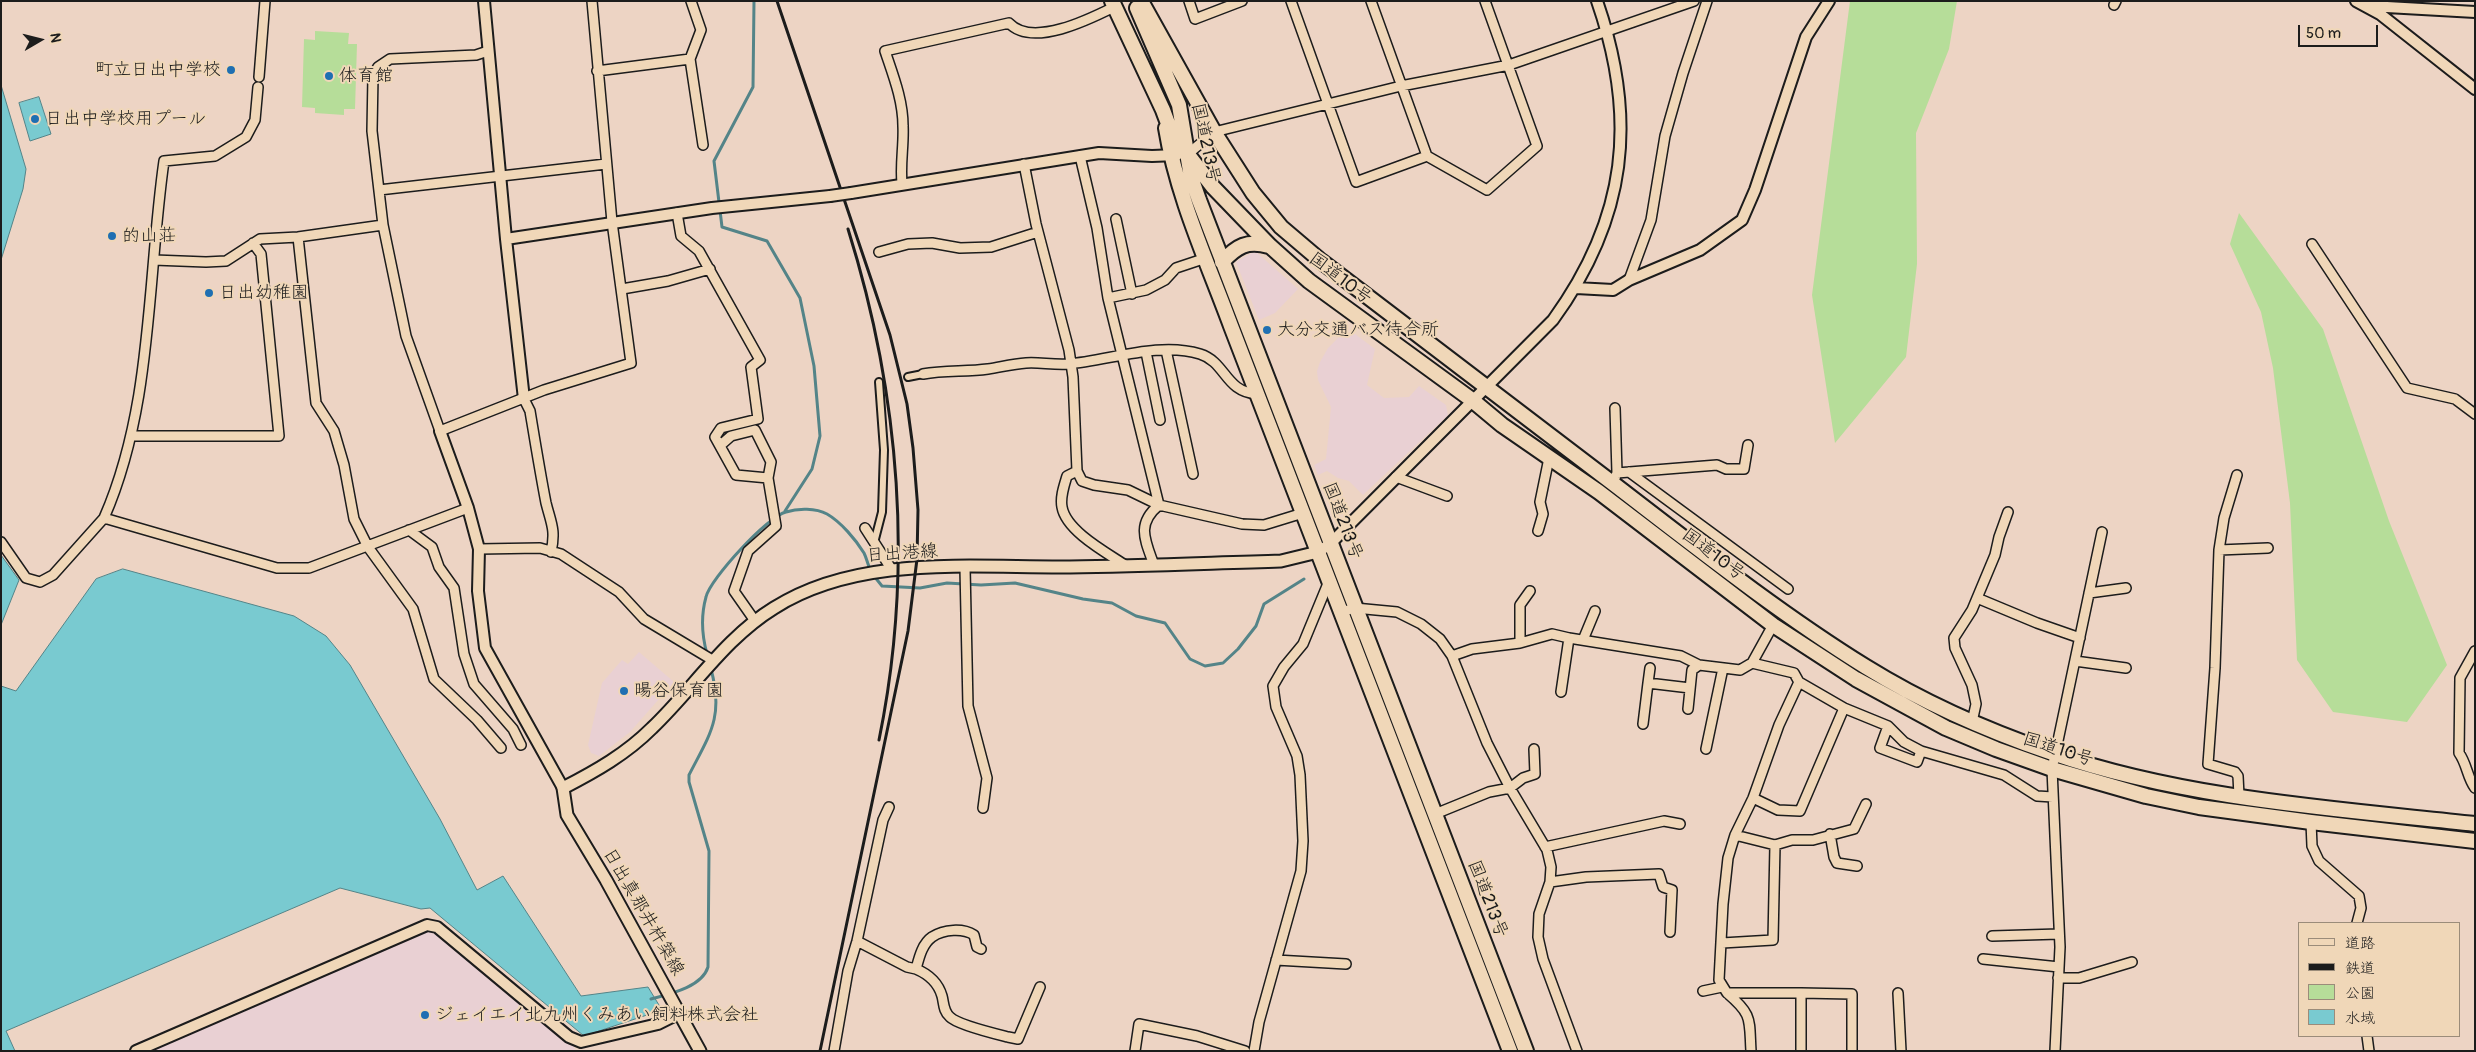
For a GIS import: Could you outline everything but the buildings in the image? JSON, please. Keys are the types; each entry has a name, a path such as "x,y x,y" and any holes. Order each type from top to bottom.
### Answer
{"highway":[{"name":"国道213号","path":"1134,1 1173,90 1183,125 1199,200 1222,262 1526,1051"},
{"name":"国道10号","path":"1141,1 1214,132 1253,193 1281,227 1321,260 1486,386 1615,478 1758,592 1867,668 1972,722 2055,754 2169,783 2239,796 2475,824"},
{"name":"国道10号","path":"1113,4 1163,110 1172,134 1213,187 1270,246 1309,281 1472,400 1502,425 1600,492 1773,625 1894,701 1946,728 1996,750 2052,769 2146,796 2199,807 2475,841"},
{"name":"国道213号","path":"1163,110 1171,155 1206,258 1510,1051"},
{"path":"1222,262 1237,247 1246,243 1255,242 1270,246"}],"main road":[{"name":"日出港線","path":"563,788 627,752 654,727 712,662 755,621 793,596 828,582 871,572 892,570 1281,562 1318,552"},
{"name":"日出真那井杵築線","path":"563,788 566,815 700,1051"}],"street":[{"path":"259,77 265,1"},
{"path":"484,1 499,175 524,399 530,411 546,504 552,521 554,537 551,552"},
{"path":"440,431 544,390 631,363 612,222 592,1"},
{"path":"691,1 701,30 690,59 702,144"},
{"path":"1189,1 1195,18 1242,1"},
{"path":"1291,1 1356,182 1427,156"},
{"path":"1371,1 1427,156 1487,190 1537,146 1510,65 1485,1"},
{"path":"1318,552 1330,544 1553,320 1576,288 1605,227 1619,169 1622,124 1618,82 1608,32 1597,1"},
{"path":"506,239 676,213 851,193 1100,153 1188,154 1214,132 1401,86 1510,65 1694,1"},
{"path":"1576,288 1613,290 1629,280 1700,250 1742,220 1755,190 1806,37 1829,1"},
{"path":"1629,280 1651,220 1666,136 1683,73 1706,2"},
{"path":"902,184 900,163 904,126 902,106 885,51 1009,23 1016,30 1022,31 1060,30 1084,22 1113,4"},
{"path":"2360,4 2475,12"},
{"path":"2360,4 2380,14 2475,89"},
{"path":"488,51 466,56 390,58 378,67 373,76 372,131 383,225 406,336 468,508 479,549 478,591 485,648 563,788"},
{"path":"597,71 690,59"},
{"path":"1,542 26,578 40,582 53,576 104,518 115,493 132,436 143,368 164,160 215,156 246,137 255,120 258,86"},
{"path":"1080,156 1097,228 1108,298 1159,505"},
{"path":"379,190 606,164"},
{"path":"1024,164 1038,232 1069,350 1073,377 1077,471 1082,481 1094,485 1128,490 1159,505 1242,524 1264,524 1303,513"},
{"path":"676,213 681,236 700,251 760,360 751,366 758,420 721,428 715,437 736,475 768,478"},
{"path":"1116,219 1132,294"},
{"path":"154,260 226,261 260,239 298,237 383,225"},
{"path":"879,252 908,244 932,243 960,248 991,247 1038,232"},
{"path":"298,237 316,403 334,431 344,465 354,519 368,547 413,609 434,679 477,720 501,748"},
{"path":"132,436 279,436 261,254 253,242"},
{"path":"2312,244 2407,388 2455,399 2475,414"},
{"path":"1108,298 1146,290 1165,280 1176,268 1206,258"},
{"path":"622,289 668,282 710,269"},
{"path":"908,377 944,370 987,369 1028,362 1047,365 1070,364 1122,354 1166,350 1201,354 1217,366 1244,393 1257,394"},
{"path":"1166,350 1193,474"},
{"path":"1146,352 1160,420"},
{"path":"874,544 882,512 884,450 879,382"},
{"path":"1615,408 1615,478 1629,472 1717,465 1726,469 1744,469 1748,445"},
{"path":"723,443 731,436 755,430 771,462 768,478 776,526 748,551 734,591 755,621"},
{"path":"1538,531 1543,514 1540,502 1549,458"},
{"path":"1077,471 1067,476 1062,495 1062,509 1069,522 1090,542 1125,566"},
{"path":"1629,472 1788,589"},
{"path":"2237,475 2224,518 2219,550 2215,668 2208,764 2235,772 2238,776 2239,796"},
{"path":"1396,477 1447,496"},
{"path":"1154,565 1147,544 1144,524 1148,514 1159,505"},
{"path":"104,518 277,568 309,568 468,508"},
{"path":"1972,722 1976,704 1972,685 1955,648 1954,638 1977,598 1995,555 2008,512"},
{"path":"865,528 892,570"},
{"path":"409,530 432,546 440,567 454,588 464,654 474,684 513,729 521,745"},
{"path":"2054,1051 2059,934 2052,769 2102,532"},
{"path":"479,549 540,548 560,554 619,592 644,619 712,662"},
{"path":"2219,550 2268,548"},
{"path":"965,568 968,706 988,778 983,808"},
{"path":"1254,1051 1259,1022 1302,871 1303,841 1300,775 1297,756 1276,707 1272,686 1284,667 1303,644 1329,581"},
{"path":"2089,593 2126,588"},
{"path":"1520,643 1520,605 1530,591"},
{"path":"1977,598 2036,623 2080,638"},
{"path":"1341,612 1355,608 1397,612 1413,620 1440,639 1452,656 1488,744 1510,788 1545,847 1551,867 1550,882 1539,914 1538,937 1543,959 1577,1051"},
{"path":"1583,640 1595,611"},
{"path":"1452,656 1472,649 1520,643 1552,634 1681,656 1699,666 1740,670 1752,663 1773,625"},
{"path":"1561,692 1569,638"},
{"path":"2475,651 2460,678 2459,714 2459,753 2466,762 2471,783 2475,788"},
{"path":"2075,661 2126,668"},
{"path":"1752,663 1794,673 1799,682 1844,708 1888,726 1904,742 1921,751 2004,775 2037,796 2053,796"},
{"path":"1688,709 1692,670 1699,666"},
{"path":"1643,724 1650,668"},
{"path":"1706,749 1723,668"},
{"path":"1751,1051 1749,1016 1743,1007 1725,990 1719,980 1728,858 1735,835 1753,798 1779,725 1799,682"},
{"path":"1648,683 1690,688"},
{"path":"1753,798 1778,810 1800,810 1844,708"},
{"path":"1888,726 1880,748 1917,762 1921,751"},
{"path":"1435,814 1489,792 1510,788 1523,778 1535,774 1534,749"},
{"path":"1735,835 1776,844 1792,840 1813,840 1854,829 1866,804"},
{"path":"834,1051 848,971 857,941 883,820 889,807"},
{"path":"1545,847 1664,821 1680,824"},
{"path":"2311,822 2312,846 2319,861 2359,896 2361,908 2357,922"},
{"path":"1830,834 1834,857 1837,863 1857,866"},
{"path":"1722,942 1774,940 1776,844"},
{"path":"1550,882 1586,876 1659,874 1663,887 1672,890 1670,932"},
{"path":"136,1051 427,926 437,927 569,1036 581,1042 658,1024 680,1013"},
{"path":"916,969 919,955 932,937 954,930 967,931 974,935 977,947 981,949"},
{"path":"1992,936 2059,934"},
{"path":"857,941 907,967 928,974 942,995 944,1008 950,1018 1008,1037 1018,1039 1040,987"},
{"path":"1982,959 2059,967"},
{"path":"1276,960 1346,964"},
{"path":"2058,978 2079,978 2132,962"},
{"path":"1703,991 1852,994 1852,1051"},
{"path":"1801,993 1801,1051"},
{"path":"1898,993 1901,1051"},
{"path":"1135,1051 1139,1024 1197,1036 1245,1051"},
{"path":"2367,1037 2369,1051"}],"shaded area":[{"path":"1255,251 1298,289 1275,313 1259,320 1236,262"},
{"path":"1355,334 1375,349 1367,385 1384,398 1409,397 1419,386 1446,405 1448,415 1363,495 1349,481 1338,478 1327,471 1318,475 1314,465 1326,459 1331,407 1318,380 1317,371 1328,348 1338,338"},
{"path":"639,652 674,682 630,732 599,756 591,753 588,745 602,683 622,660 628,664"},
{"path":"427,925 437,927 569,1037 576,1051 136,1051"}],"green space":[{"path":"1850,1 1957,1 1949,49 1916,133 1917,264 1906,357 1835,443 1812,295"},
{"name":"体育館","path":"315,31 349,33 348,44 357,44 355,109 344,109 344,115 315,113 315,108 302,107 304,39 315,40"},
{"path":"2239,213 2323,329 2389,521 2447,665 2407,722 2333,712 2297,660 2290,503 2273,368 2261,312 2230,244"}],"water":[{"path":"1,85 26,169 23,189 1,260"},
{"name":"日出中学校用プール","path":"39,97 51,134 30,141 19,103"},
{"path":"1,555 19,580 1,625"},
{"path":"123,569 294,616 326,636 350,665 440,819 477,890 503,876 581,996 648,987 662,1010 584,1036 430,908 421,909 340,888 6,1031 15,1051 1,1051 1,686 16,691 96,579"}],"waterway":[{"path":"754,1 753,87 714,161 722,227 767,241 800,298 814,366 820,436 812,469 785,511"},
{"path":"707,654 703,633 703,618 704,604 710,588 741,549 766,524 778,516 801,509 827,514 843,526 857,543 864,553 871,571"},
{"path":"874,576 882,586 920,588 947,583 981,585 1015,583 1083,599 1112,603 1136,616 1165,623 1190,659 1205,666 1223,663 1238,649 1256,626 1264,604 1304,579"},
{"path":"651,999 692,985 705,974 708,967 709,851 689,782 689,775 713,725 716,700 711,669"}],"railway":[{"path":"777,1 890,335 907,404 918,510 917,559 908,631 820,1051"},
{"path":"848,229 866,292 880,355 890,419 896,483 898,547 896,611 890,676 879,740"}],"place":[{"name":"町立日出中学校","path":"231,70"},
{"name":"体育館","path":"329,76"},
{"name":"日出中学校用プール","path":"35,119"},
{"name":"的山荘","path":"112,236"},
{"name":"日出幼稚園","path":"209,293"},
{"name":"大分交通バス待合所","path":"1267,330"},
{"name":"暘谷保育園","path":"624,691"},
{"name":"ジェイエイ北九州くみあい飼料株式会社","path":"425,1015"}]}
